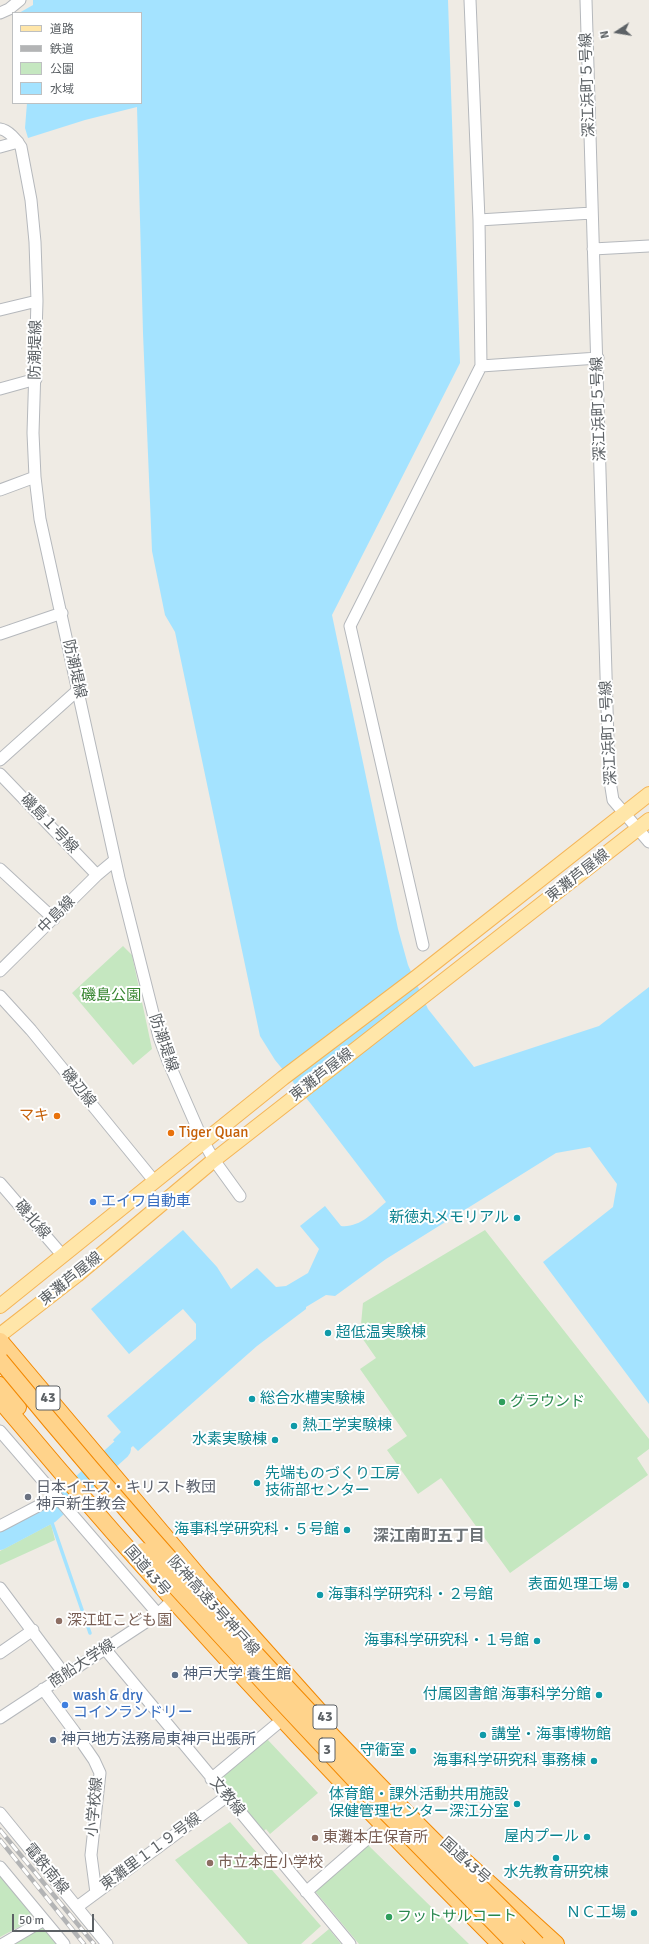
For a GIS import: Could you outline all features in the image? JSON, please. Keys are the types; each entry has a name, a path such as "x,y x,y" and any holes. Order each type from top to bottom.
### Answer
{"highway":[{"name":"国道43号","path":"0,1341 200,1578 370,1768 448,1846 553,1943"},
{"name":"阪神高速3号神戸線","path":"0,1360 154,1541 288,1689 378,1784 553,1943"},
{"name":"阪神高速3号神戸線","path":"0,1385 42,1436 138,1545 267,1687 367,1793 515,1944"},
{"name":"国道43号","path":"0,1400 84,1500 173,1600 283,1719 498,1943"}],"main road":[{"name":"東灘芦屋線","path":"0,1306 283,1078 418,976 649,794"},
{"name":"東灘芦屋線","path":"0,1335 77,1275 214,1160 649,820"}],"street":[{"path":"0,13 9,9 20,0"},
{"path":"423,945 350,626 481,366 479,220 470,0"},
{"name":"深江浜町５号線","path":"586,0 593,249 598,358 609,775 613,800 649,842"},
{"path":"0,129 18,142"},
{"path":"0,147 18,142"},
{"name":"防潮堤線","path":"18,142 21,147 31,200 35,242 37,301 36,379 33,433 35,477 40,519 79,689 115,860 159,1036 168,1061 204,1141 214,1160 240,1196"},
{"path":"479,220 592,213"},
{"path":"593,249 649,246"},
{"path":"0,310 37,301"},
{"path":"481,366 598,358"},
{"path":"0,390 36,379"},
{"path":"0,490 35,477"},
{"path":"0,634 62,613"},
{"path":"0,760 79,689"},
{"name":"磯島１号線","path":"0,774 97,875"},
{"name":"中島線","path":"0,971 97,875 115,860"},
{"path":"0,869 54,919"},
{"name":"磯辺線","path":"0,996 31,1030 155,1182"},
{"name":"磯北線","path":"0,1183 63,1256"},
{"path":"0,1431 158,1614"},
{"path":"53,1493 69,1482"},
{"path":"0,1526 40,1505"},
{"name":"商船大学線","path":"0,1718 158,1614 200,1578"},
{"path":"0,1588 33,1630 65,1675"},
{"path":"0,1653 33,1630"},
{"name":"文教線","path":"105,1649 211,1779 350,1944"},
{"name":"小学校線","path":"43,1689 94,1760 100,1773 91,1855 96,1893"},
{"path":"211,1779 283,1719"},
{"name":"東灘里１１９号線","path":"77,1907 226,1797"},
{"name":"電鉄南線","path":"0,1813 107,1944"},
{"path":"306,1892 384,1824"},
{"path":"0,1867 64,1944"},
{"path":"3,1944 44,1920"}],"green space":[{"name":"磯島公園","path":"123,946 132,955 152,1049 133,1065 72,993"},
{"name":"グラウンド","path":"485,1230 649,1439 649,1449 637,1458 648,1475 510,1573 441,1478 418,1494 387,1450 407,1436 360,1369 376,1358 360,1335 363,1303"},
{"path":"51,1524 55,1540 0,1565 0,1551"},
{"path":"267,1739 318,1793 270,1834 266,1829 264,1831 224,1785 222,1776"},
{"path":"230,1822 321,1926 301,1944 248,1944 175,1860"},
{"name":"フットサルコート","path":"368,1845 469,1944 359,1944 314,1890"},
{"path":"0,1871 32,1910 32,1920 0,1937"},
{"path":"47,1926 61,1944 13,1944 40,1928"},
{"path":"329,1929 341,1944 311,1944"}],"water":[{"path":"33,0 448,0 460,363 332,615 398,929 408,965 428,1009 474,1067 599,1026 649,987 649,1404 543,1262 613,1207 617,1184 590,1147 556,1153 386,1259 335,1296 326,1295 306,1307 306,1309 257,1346 138,1451 133,1446 125,1453 113,1440 121,1432 107,1416 196,1339 196,1324 183,1309 129,1354 91,1309 183,1230 217,1267 231,1289 257,1268 276,1287 286,1286 308,1273 319,1249 300,1226 325,1206 341,1226 354,1225 371,1215 386,1202 311,1104 275,1060 260,1036 175,632 165,615 152,551 143,333 137,107 85,120 28,138 25,128 27,104 142,104 142,12 21,12 33,5"}],"waterway":[{"path":"0,1540 49,1514 121,1449"},
{"path":"49,1514 90,1633"}],"railway":[{"path":"0,1830 94,1944"},
{"path":"0,1840 84,1944"}],"place":[{"name":"マキ","path":"57,1116"},
{"name":"Tiger Quan","path":"171,1133"},
{"name":"エイワ自動車","path":"93,1202"},
{"name":"新徳丸メモリアル","path":"517,1218"},
{"name":"超低温実験棟","path":"328,1333"},
{"name":"総合水槽実験棟","path":"252,1399"},
{"name":"グラウンド","path":"502,1402"},
{"name":"熱工学実験棟","path":"294,1426"},
{"name":"水素実験棟","path":"275,1440"},
{"name":"先端ものづくり工房 技術部センター","path":"257,1483"},
{"name":"日本イエス・キリスト教団 神戸新生教会","path":"28,1497"},
{"name":"海事科学研究科・５号館","path":"347,1530"},
{"name":"表面処理工場","path":"626,1585"},
{"name":"海事科学研究科・２号館","path":"320,1595"},
{"name":"深江虹こども園","path":"59,1621"},
{"name":"海事科学研究科・１号館","path":"537,1641"},
{"name":"神戸大学 養生館","path":"175,1675"},
{"name":"付属図書館 海事科学分館","path":"599,1695"},
{"name":"wash & dry コインランドリー","path":"65,1705"},
{"name":"講堂・海事博物館","path":"483,1735"},
{"name":"神戸地方法務局東神戸出張所","path":"53,1740"},
{"name":"守衛室","path":"413,1751"},
{"name":"海事科学研究科 事務棟","path":"594,1761"},
{"name":"体育館・課外活動共用施設 保健管理センター深江分室","path":"517,1804"},
{"name":"屋内プール","path":"587,1837"},
{"name":"東灘本庄保育所","path":"315,1838"},
{"name":"水先教育研究棟","path":"556,1858"},
{"name":"市立本庄小学校","path":"210,1863"},
{"name":"ＮＣ工場","path":"634,1913"},
{"name":"フットサルコート","path":"389,1917"}],"district":[{"name":"深江南町五丁目","path":"429,1537"}]}
